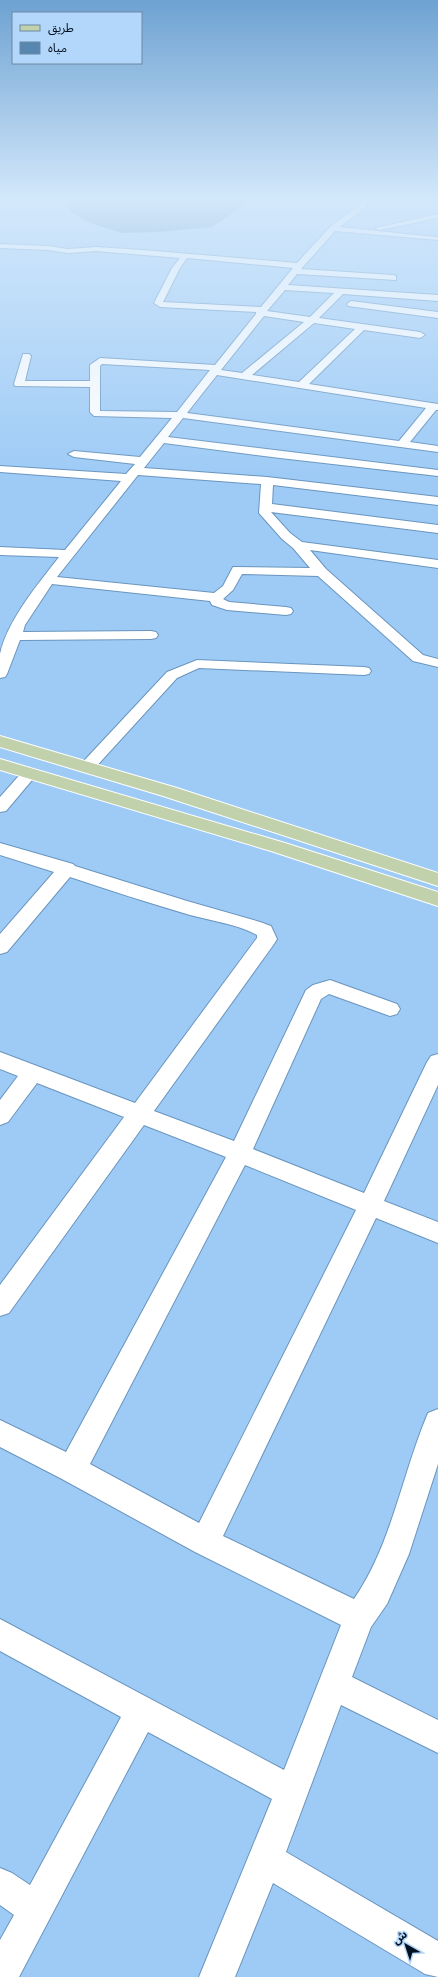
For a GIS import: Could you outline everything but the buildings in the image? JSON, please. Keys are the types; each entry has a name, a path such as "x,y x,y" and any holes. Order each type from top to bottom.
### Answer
{"main road":[{"path":"0,741 88,767 438,880"},
{"path":"0,764 271,845 438,899"}],"street":[{"path":"165,290 158,303 160,304 262,312 311,321 420,335"},
{"path":"0,674 14,636 27,611 48,580 280,290"},
{"path":"244,377 311,321 341,290"},
{"path":"344,290 438,298"},
{"path":"332,301 438,316"},
{"path":"301,386 362,327"},
{"path":"26,356 19,384 94,384"},
{"path":"436,406 244,377 216,370 100,361 95,365 94,384 96,413 181,415 436,448 438,462"},
{"path":"402,444 436,406"},
{"path":"162,439 280,455 438,473"},
{"path":"74,454 137,470"},
{"path":"0,469 137,470 267,481 438,500"},
{"path":"267,481 264,506 267,516 286,536 298,545 320,572 418,658 438,663"},
{"path":"264,506 438,529"},
{"path":"298,545 438,564"},
{"path":"0,551 70,554"},
{"path":"48,580 215,597 225,593 236,572 242,569 320,572"},
{"path":"215,597 217,602 227,606 286,611"},
{"path":"14,636 151,636"},
{"path":"88,767 172,675 187,667 196,664 229,664 364,671"},
{"path":"0,807 30,773"},
{"path":"0,849 67,868 125,889 264,930 267,935 267,939 0,1305"},
{"path":"0,947 67,868"},
{"path":"72,1469 240,1153 313,995 320,990 330,987 390,1010"},
{"path":"0,1060 240,1153 438,1233"},
{"path":"205,1542 370,1206 438,1062"},
{"path":"0,1116 33,1072"},
{"path":"217,1977 266,1859 359,1618 376,1593 394,1554 438,1422"},
{"path":"0,1433 72,1469 205,1542 359,1618"},
{"path":"0,1634 292,1792"},
{"path":"334,1684 438,1736"},
{"path":"0,1976 142,1711"},
{"path":"266,1859 438,1960"},
{"path":"0,1885 36,1909"}]}
